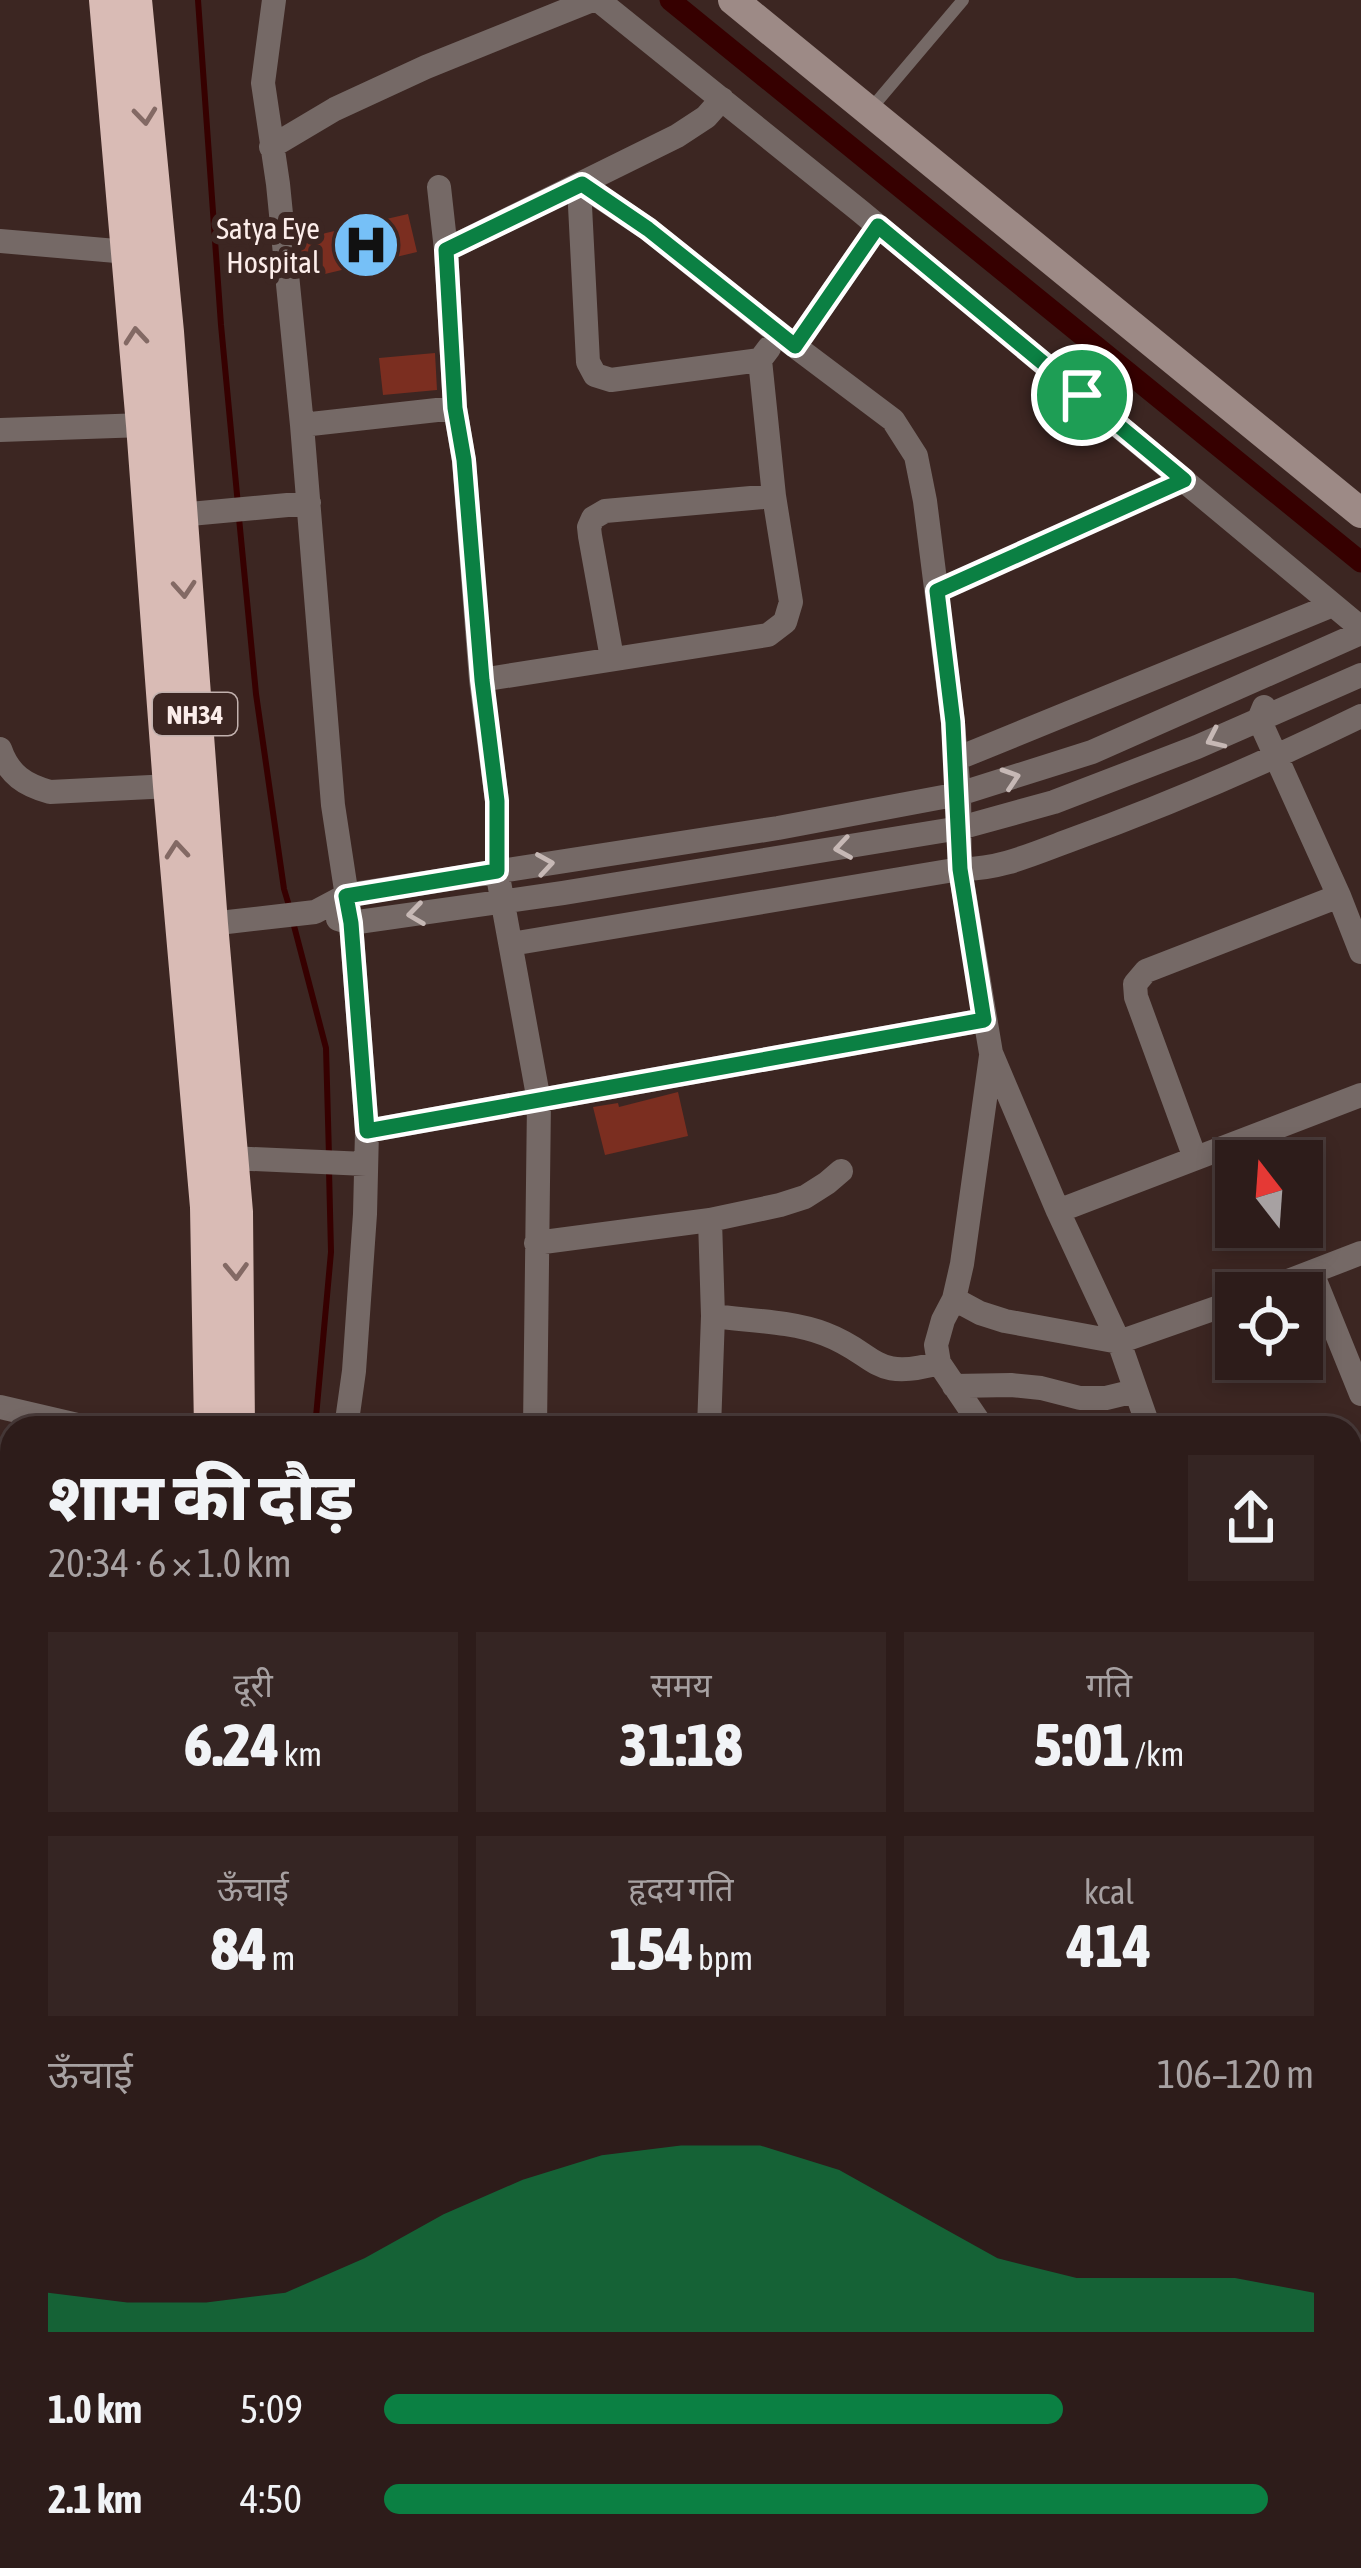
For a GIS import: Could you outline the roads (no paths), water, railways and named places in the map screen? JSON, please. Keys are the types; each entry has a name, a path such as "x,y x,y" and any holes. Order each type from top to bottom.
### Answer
{"highway":[{"name":"NH34","path":"107,0 208,1207 212,1416"},
{"name":"NH34","path":"134,0 166,332 236,1234 238,1416"}],"street":[{"path":"274,0 263,83 302,425 333,805 351,923 367,1131 348,1416"},
{"path":"210,924 314,912 346,896 778,828 959,794 1091,752 1361,631 878,226 595,0 426,67 335,109 271,147"},
{"path":"733,0 1361,513"},
{"path":"446,250 677,136 706,117 722,99"},
{"path":"582,184 648,229 893,420 916,456 956,759 960,869 991,1053 1119,1342 1144,1416"},
{"path":"582,184 588,362 595,375 611,380 760,360 787,340 878,226"},
{"path":"439,187 455,408 497,801 497,871 539,1101 535,1416"},
{"path":"0,242 128,252"},
{"path":"482,680 768,635 784,622 790,602 760,360"},
{"path":"302,425 455,408"},
{"path":"0,430 144,425"},
{"path":"612,658 590,536 593,518 605,511 774,496"},
{"path":"179,515 309,502"},
{"path":"956,759 1333,605"},
{"path":"314,912 351,923 960,829 1054,802 1197,747 1361,675"},
{"path":"1261,678 1266,703 1259,719 1361,952"},
{"path":"511,944 997,866 1132,818 1276,758 1361,716"},
{"path":"0,749 14,776 50,792 170,786"},
{"path":"1195,1158 1135,984 1146,971 1339,896"},
{"path":"367,1131 984,1020"},
{"path":"975,1416 939,1363 937,1345 962,1264 991,1053"},
{"path":"1058,1211 1361,1095"},
{"path":"230,1157 366,1164"},
{"path":"536,1243 710,1220 805,1197 841,1171"},
{"path":"710,1220 710,1416"},
{"path":"1317,1272 1361,1253"},
{"path":"954,1299 1005,1321 1119,1342 1215,1308"},
{"path":"1323,1301 1361,1394"},
{"path":"713,1316 827,1335 874,1364 895,1370 939,1363"},
{"path":"954,1386 1041,1388 1080,1399 1135,1391"},
{"path":"0,1407 39,1416"}],"lane":[{"path":"868,112 963,0"},
{"path":"937,591 1184,480"}],"waterway":[{"path":"198,0 238,505"},
{"path":"670,0 1361,562"},
{"path":"239,518 256,694 290,909"},
{"path":"293,922 326,1048 329,1156"},
{"path":"316,1416 331,1252 329,1170"}],"place":[{"name":"Satya Eye Hospital","path":"366,245"}]}
